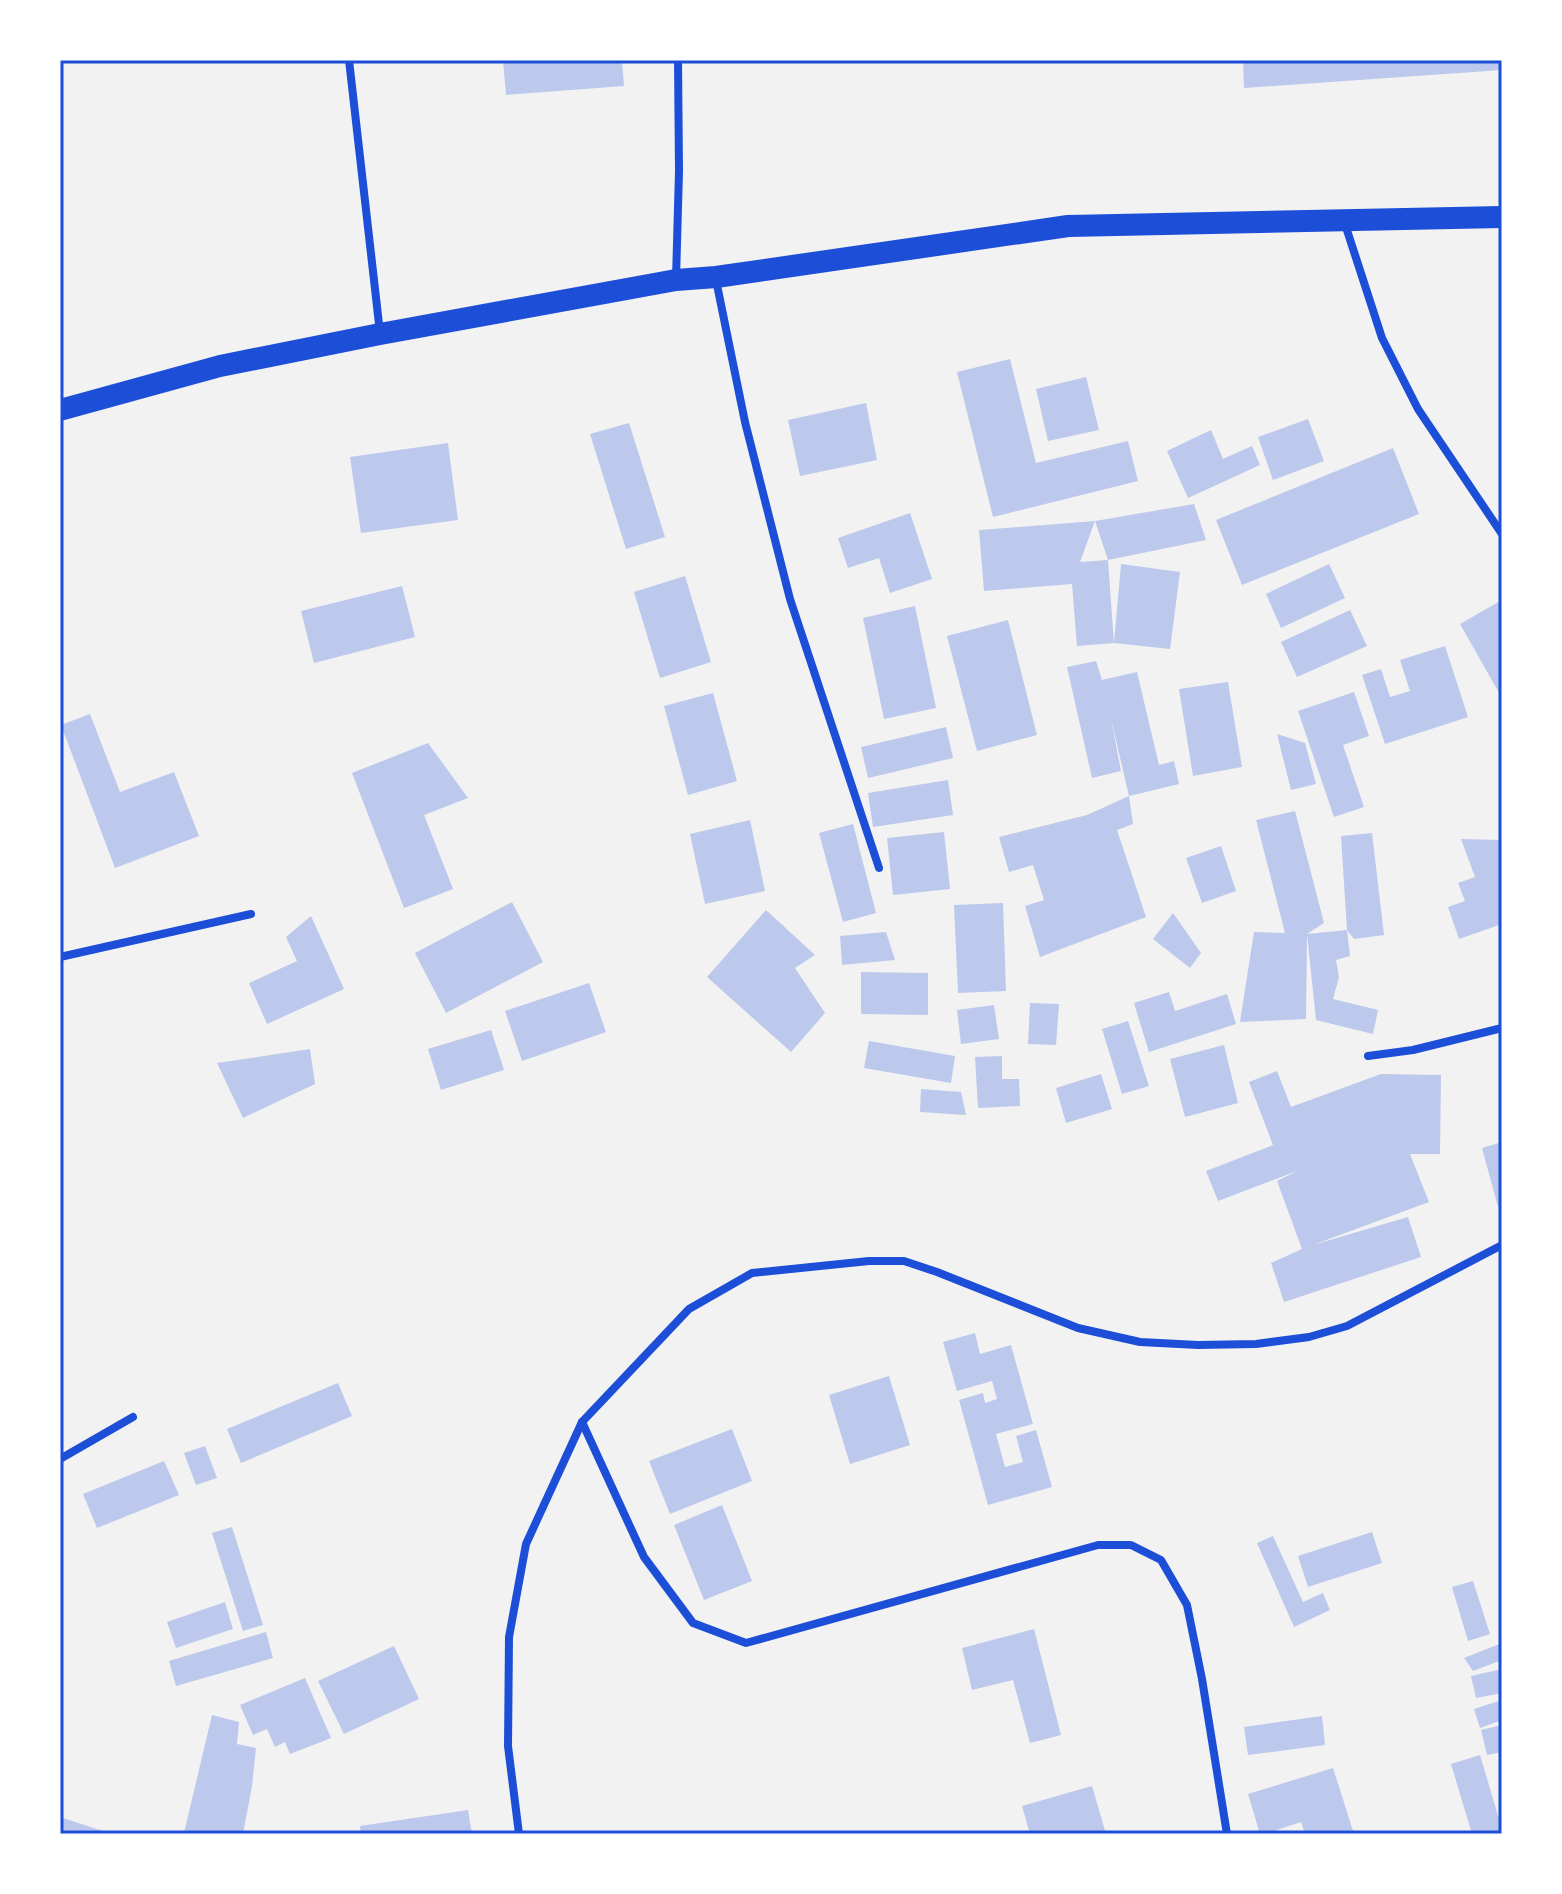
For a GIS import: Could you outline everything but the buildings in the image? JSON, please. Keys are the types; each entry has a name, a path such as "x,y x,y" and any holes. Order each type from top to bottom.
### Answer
{"highway":[{"path":"60,410 220,366 380,334 676,280 716,277 1068,226 1502,217"}],"street":[{"path":"349,60 380,334"},
{"path":"676,280 678,60"},
{"path":"1344,220 1382,338 1418,409 1502,534"},
{"path":"716,277 745,422 790,599 879,868"},
{"path":"60,957 251,914"},
{"path":"1368,1056 1413,1050 1502,1028"},
{"path":"519,1834 508,1746 509,1637 526,1544 582,1422 689,1309 752,1273 869,1261 904,1261 1078,1328 1103,1334 1140,1342 1256,1344 1309,1337 1347,1326 1502,1245"},
{"path":"60,1459 133,1417"},
{"path":"582,1422 644,1557 652,1568 693,1623 746,1643 1098,1545 1131,1545 1161,1560 1187,1605 1227,1834"}]}
